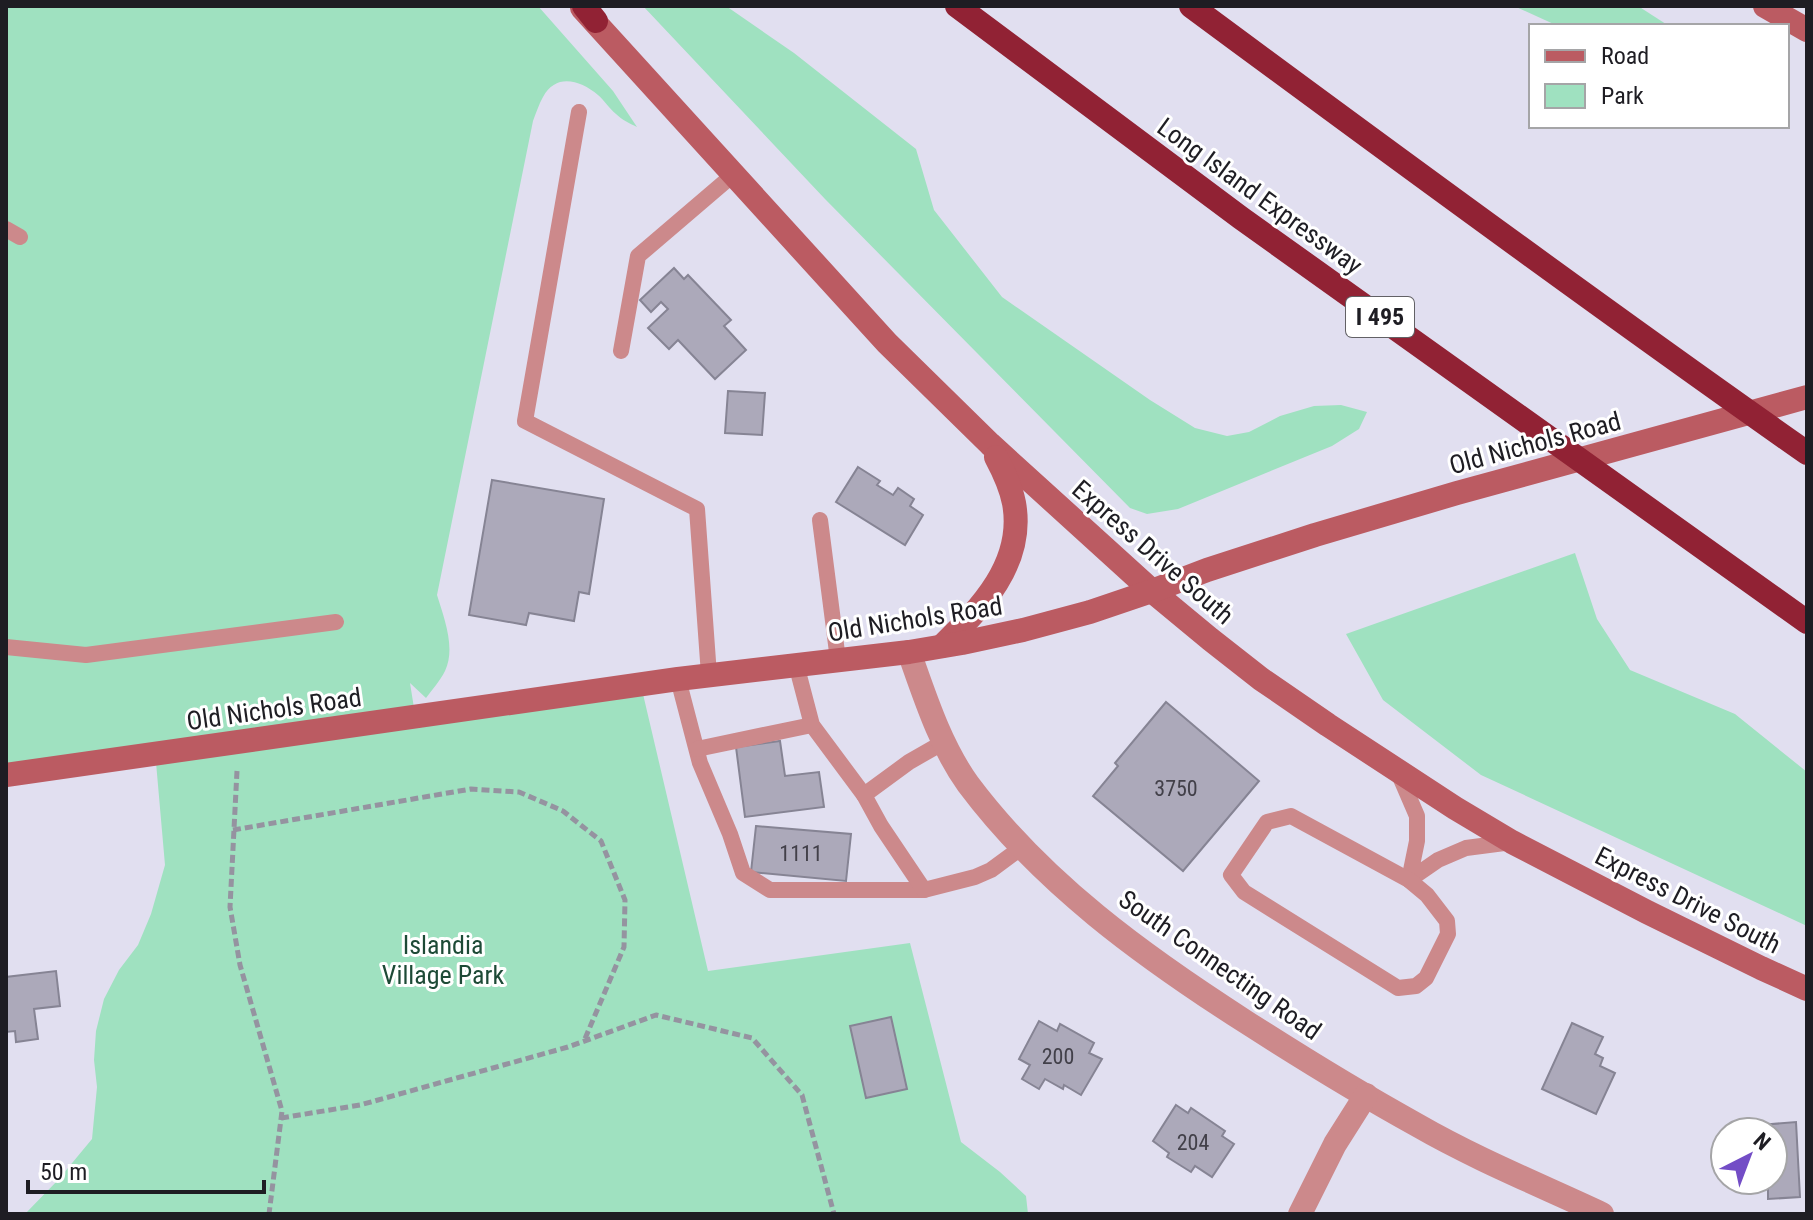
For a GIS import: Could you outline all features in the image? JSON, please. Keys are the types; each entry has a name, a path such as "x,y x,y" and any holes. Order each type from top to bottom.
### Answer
{"highway":[{"name":"Long Island Expressway","path":"957,6 1241,218 1807,622"},
{"path":"1191,6 1578,290 1807,453"}],"street":[{"path":"1765,6 1807,30"},
{"name":"Express Drive South","path":"587,11 887,343 990,444 1152,591 1261,679 1398,772 1512,842 1647,912 1807,989"},
{"name":"Old Nichols Road","path":"6,775 678,679 909,652 1023,630 1090,612 1244,558 1457,493 1807,397"},
{"path":"942,646 991,592 1008,563 1013,546 1015,505 990,444"},
{"name":"South Connecting Road","path":"909,652 944,742 967,782 1021,848 1136,947 1211,1000 1418,1126 1602,1214"},
{"path":"1300,1214 1335,1144 1366,1095"}],"lane":[{"path":"579,112 525,421 697,509 709,675"},
{"path":"621,351 638,256 734,174"},
{"path":"820,520 838,660"},
{"path":"6,647 86,655 336,622"},
{"path":"796,664 812,725 864,795 924,890"},
{"path":"678,679 700,763 743,873 770,890 924,890 975,877 991,870 1021,848"},
{"path":"697,749 812,725"},
{"path":"864,795 909,762 944,742"},
{"path":"1398,772 1417,816 1417,841 1409,880"},
{"path":"1291,816 1409,880 1427,895 1447,921 1448,934 1426,978 1416,986 1398,988 1244,892 1231,875 1267,822 1291,816"},
{"path":"1409,880 1438,860 1466,848 1512,842"}],"path":[{"path":"237,771 230,907 240,965 282,1111 269,1214"},
{"path":"233,830 471,789 519,792 563,811 601,841 625,900 624,947 584,1041"},
{"path":"281,1118 360,1105 584,1041 656,1015 752,1038 802,1095 834,1214"}],"green space":[{"name":"Islandia Village Park","path":"6,6 538,6 613,91 637,127 618,116 591,90 569,81 548,89 533,121 437,595 448,633 448,662 443,675 426,698 410,683 414,708 639,677 708,971 910,943 961,1142 1026,1196 1028,1214 25,1214 92,1139 97,1087 94,1060 96,1031 104,999 119,970 138,945 151,914 165,865 155,751 6,773"},
{"path":"643,6 726,6 794,53 916,149 934,210 1002,297 1195,428 1227,436 1249,432 1280,416 1314,406 1341,405 1367,412 1359,429 1332,446 1178,509 1147,514 1130,508 825,199"},
{"path":"1514,6 1638,6 1666,24 1554,24"},
{"path":"1575,553 1597,619 1630,670 1735,714 1807,772 1807,926 1481,775 1383,700 1346,634"}],"building":[{"path":"674,268 684,279 688,275 731,320 724,326 746,350 715,379 678,340 669,349 648,328 668,309 661,302 651,312 640,300"},
{"path":"728,391 765,393 762,435 725,433"},
{"path":"858,467 880,481 877,485 893,495 898,488 914,499 910,506 923,515 905,545 836,502"},
{"path":"492,480 604,499 589,594 579,592 574,621 529,613 526,625 469,615"},
{"path":"1166,702 1259,781 1183,871 1093,796 1118,766 1115,763"},
{"path":"780,741 785,776 819,772 824,807 745,817 736,747"},
{"path":"756,826 851,834 846,881 751,872"},
{"path":"56,971 60,1006 34,1009 38,1039 16,1042 15,1031 6,1032 6,977"},
{"path":"891,1017 907,1089 866,1098 850,1026"},
{"path":"1039,1021 1057,1031 1060,1024 1094,1043 1089,1053 1102,1059 1081,1095 1045,1079 1039,1089 1022,1079 1030,1065 1019,1059"},
{"path":"1572,1023 1603,1037 1595,1054 1603,1058 1600,1066 1615,1073 1596,1114 1542,1089"},
{"path":"1176,1105 1188,1113 1191,1108 1225,1131 1222,1136 1234,1144 1212,1177 1195,1166 1191,1172 1167,1157 1169,1153 1153,1141"},
{"path":"1796,1122 1800,1197 1768,1199 1768,1196 1789,1196 1789,1123"}]}
